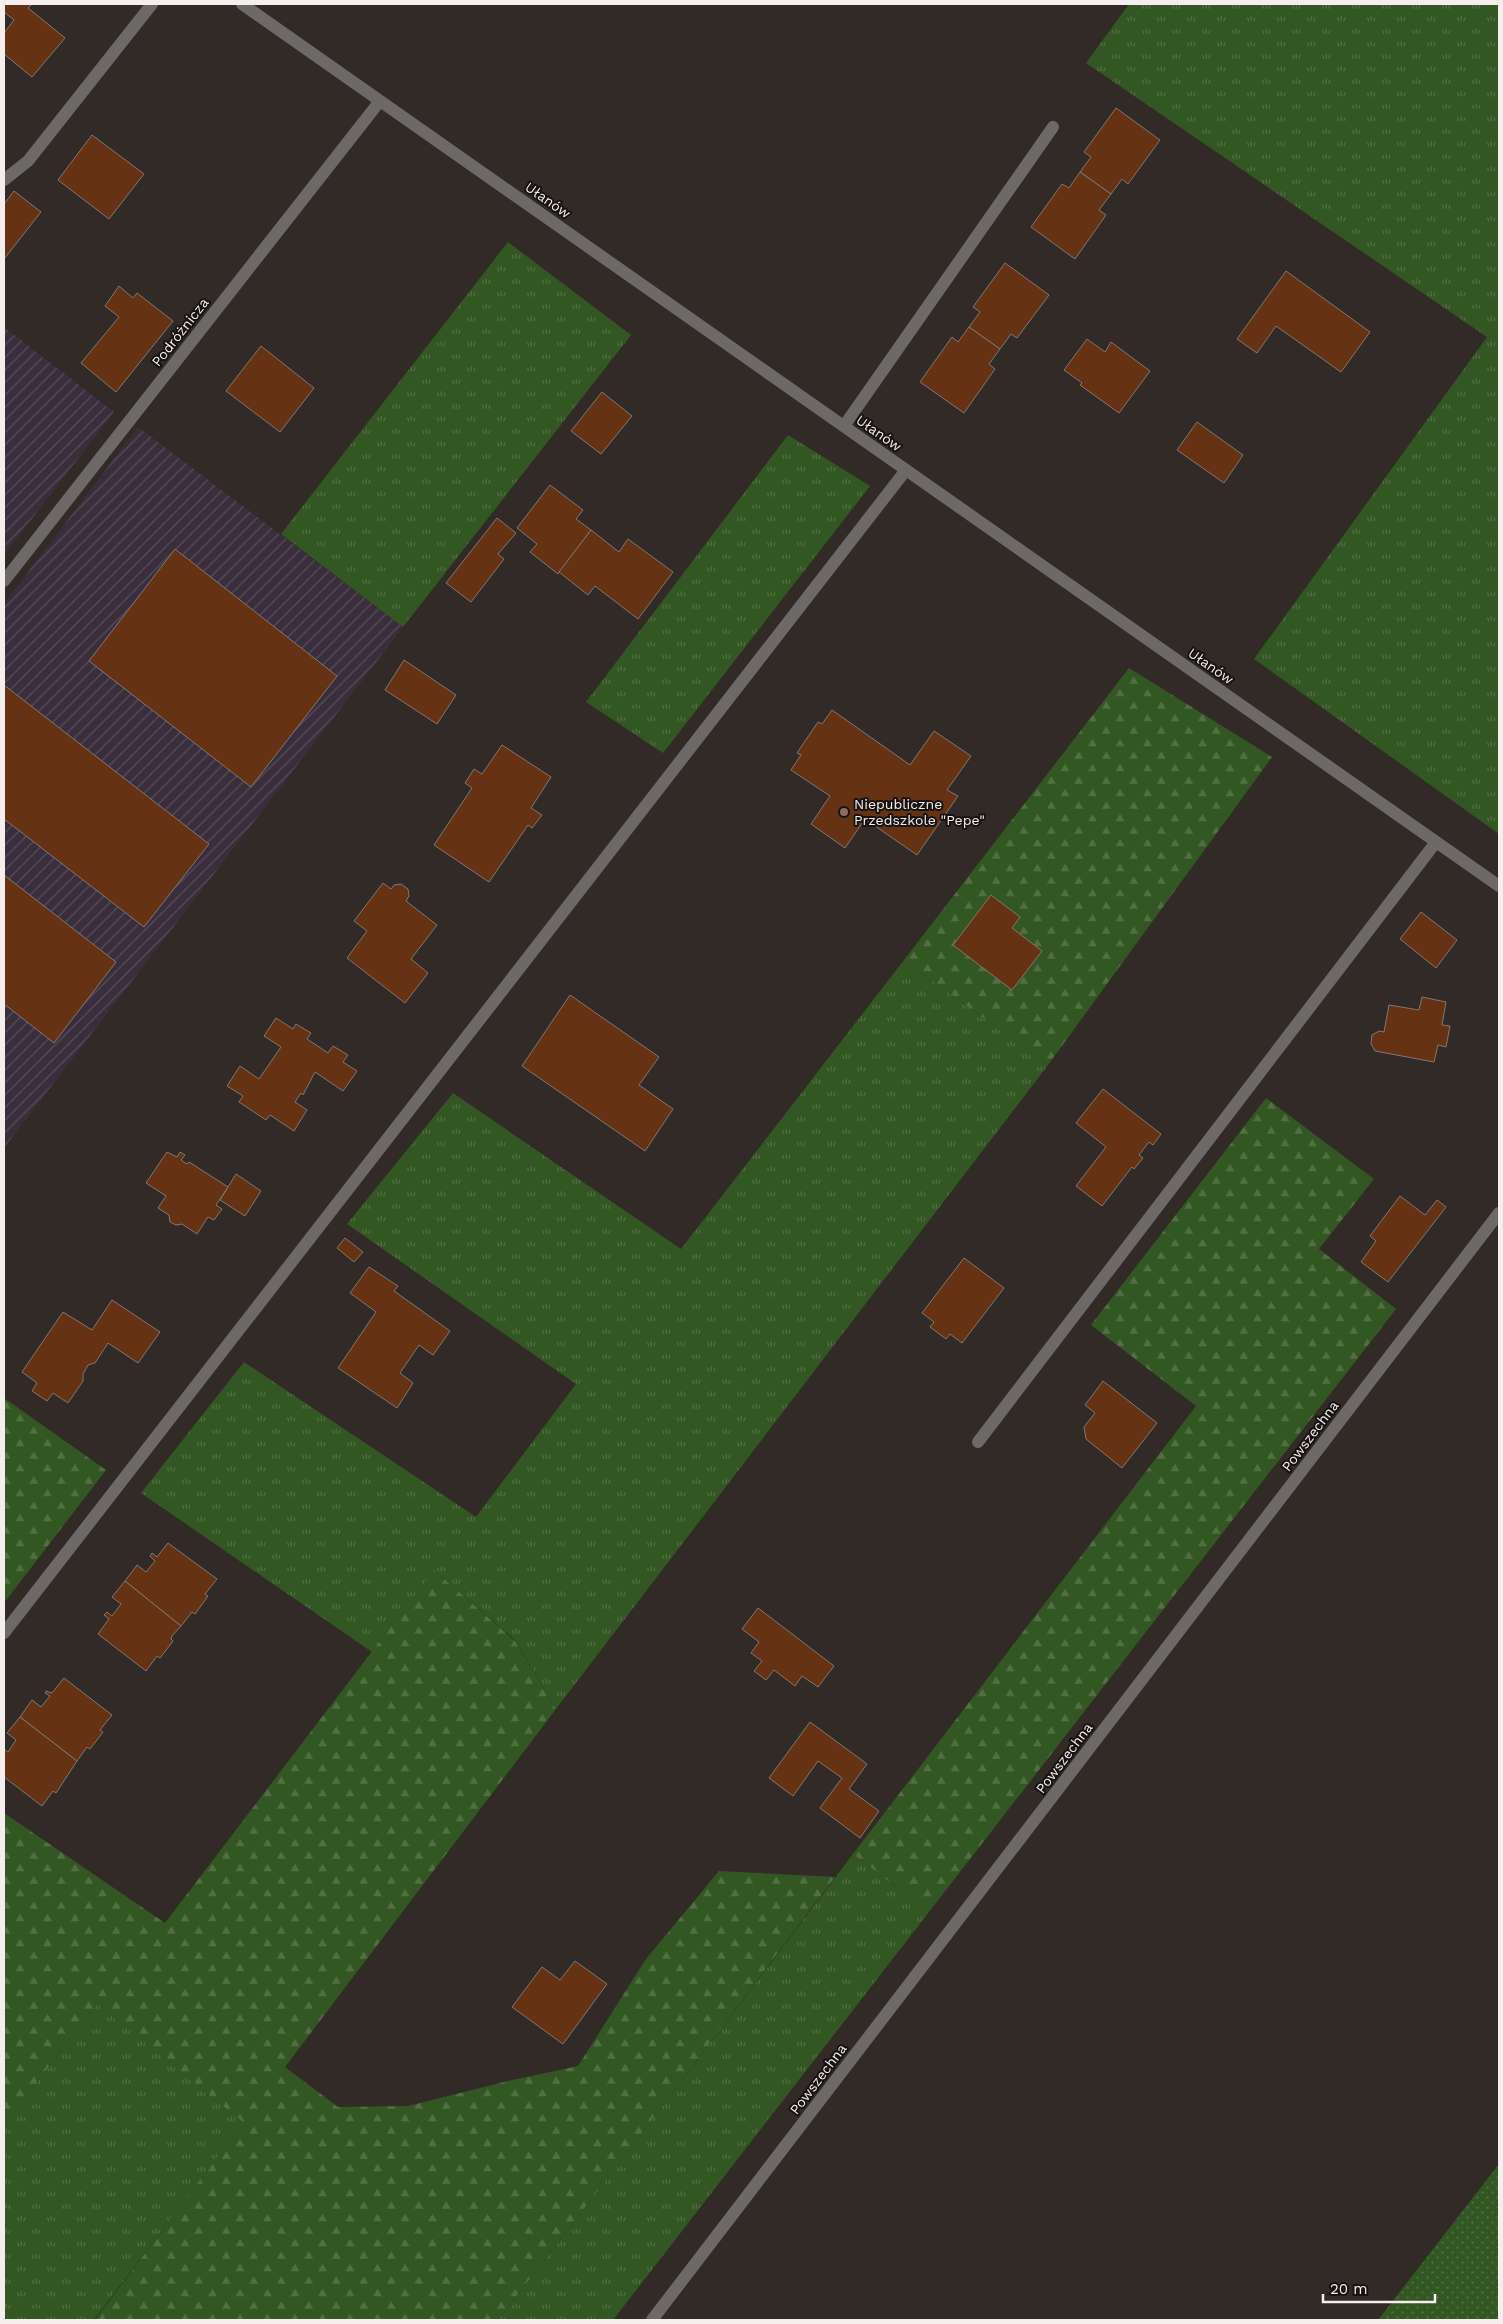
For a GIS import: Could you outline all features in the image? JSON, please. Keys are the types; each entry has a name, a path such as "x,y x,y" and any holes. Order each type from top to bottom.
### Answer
{"street":[{"path":"4,180 28,162 152,4"},
{"name":"Ułanów","path":"242,4 1499,886"},
{"name":"Podróżnicza","path":"4,582 380,101"},
{"path":"844,426 1054,128"},
{"path":"4,1633 906,470"},
{"path":"978,1442 1436,842"},
{"name":"Powszechna","path":"652,2320 1499,1213"}],"shaded area":[{"path":"4,327 114,412 4,555"},
{"path":"138,427 403,627 4,1148 4,604"}],"green space":[{"path":"1129,4 1499,4 1499,834 1254,659 1487,337 1086,63"},
{"path":"508,242 631,335 403,627 281,534"},
{"path":"788,435 870,486 663,753 586,702"},
{"path":"1129,668 1272,757 1048,1065 904,960"},
{"path":"904,960 1048,1065 556,1709 515,1640 435,1571 372,1652 141,1493 244,1362 476,1517 576,1384 347,1224 453,1093 681,1249"},
{"path":"1266,1098 1374,1179 1319,1249 1396,1309 929,1912 853,1854 1196,1406 1091,1325"},
{"path":"4,1398 106,1470 4,1603"},
{"path":"434,1570 515,1641 556,1709 285,2067 338,2107 408,2106 578,2066 646,1959 719,1871 835,1877 630,2149 498,2320 95,2320 243,2122 97,2004 4,2125 4,1813 165,1923"},
{"path":"853,1854 929,1912 613,2320 498,2320 630,2149"},
{"path":"97,2004 244,2122 94,2320 4,2320 4,2125"},
{"path":"1499,2164 1499,2320 1378,2320"}],"building":[{"path":"4,4 32,4 28,8 65,38 32,77 4,54 4,33 14,20 4,12"},
{"path":"1116,108 1160,140 1128,184 1122,179 1111,194 1080,172 1091,157 1084,152"},
{"path":"92,135 144,174 109,219 58,180"},
{"path":"1080,172 1111,194 1099,210 1106,215 1075,259 1031,227 1062,184 1069,188"},
{"path":"14,191 41,212 4,259 4,204"},
{"path":"1005,263 1049,295 1017,338 1011,334 1000,349 969,327 980,312 973,307"},
{"path":"1286,271 1370,332 1341,372 1276,326 1257,353 1237,339"},
{"path":"119,286 133,298 137,293 173,321 116,392 81,363 119,317 105,306"},
{"path":"969,327 1000,349 989,364 995,369 964,413 920,382 952,337 958,342"},
{"path":"1087,339 1105,352 1111,342 1150,371 1119,413 1080,385 1082,383 1064,370"},
{"path":"261,346 314,388 280,432 226,391"},
{"path":"602,392 632,416 601,454 571,431"},
{"path":"1197,422 1243,455 1224,483 1177,450"},
{"path":"550,485 583,510 576,519 591,530 558,574 530,552 537,544 517,528"},
{"path":"497,518 516,533 498,554 504,559 471,602 446,583"},
{"path":"591,530 619,552 628,539 673,572 638,619 595,586 588,595 559,572"},
{"path":"175,549 337,676 251,787 89,661"},
{"path":"404,660 456,695 437,724 385,690"},
{"path":"4,685 209,844 144,927 4,819"},
{"path":"832,710 910,765 934,731 971,756 947,790 958,796 917,855 865,819 845,848 811,824 830,796 791,770 801,755 797,753 818,722 822,724"},
{"path":"502,745 551,777 531,808 542,815 532,828 528,825 489,882 434,845 472,788 465,783 474,769 482,774"},
{"path":"4,875 116,962 54,1043 4,1004"},
{"path":"383,883 391,889 394,885 401,884 408,889 409,896 406,901 437,925 411,959 428,973 405,1003 347,958 367,931 354,921"},
{"path":"991,895 1020,917 1012,928 1042,951 1012,990 953,945"},
{"path":"1421,912 1457,940 1436,968 1400,939"},
{"path":"570,995 659,1057 639,1085 673,1109 645,1151 522,1066"},
{"path":"1422,997 1446,1002 1442,1025 1450,1026 1446,1047 1438,1045 1434,1062 1375,1051 1371,1044 1372,1035 1379,1031 1384,1032 1389,1005 1419,1010"},
{"path":"276,1018 293,1029 296,1024 311,1033 307,1039 328,1053 333,1046 348,1055 343,1062 357,1071 343,1091 315,1072 303,1095 301,1093 295,1102 307,1110 294,1131 270,1115 266,1120 239,1102 243,1096 227,1086 240,1066 259,1079 281,1047 264,1036"},
{"path":"1103,1089 1161,1134 1153,1145 1149,1142 1139,1155 1143,1158 1134,1169 1132,1167 1102,1206 1076,1186 1106,1147 1076,1123"},
{"path":"167,1152 177,1157 180,1152 185,1155 181,1160 187,1164 189,1162 228,1187 216,1205 222,1209 214,1220 208,1217 197,1234 182,1224 176,1225 170,1222 169,1215 158,1208 166,1196 146,1183"},
{"path":"236,1174 261,1191 245,1216 220,1200"},
{"path":"1400,1196 1425,1215 1437,1200 1446,1207 1388,1282 1361,1262 1376,1241 1370,1236"},
{"path":"345,1238 363,1252 354,1262 337,1248"},
{"path":"964,1258 1004,1288 962,1343 950,1334 946,1339 930,1327 934,1322 922,1313"},
{"path":"369,1267 398,1286 394,1291 450,1331 433,1355 419,1345 400,1373 413,1383 397,1408 338,1368 376,1312 350,1293"},
{"path":"112,1300 160,1332 138,1363 108,1343 95,1363 88,1365 83,1374 83,1381 68,1403 53,1393 47,1401 32,1391 37,1383 22,1372 63,1312 92,1330"},
{"path":"1103,1381 1157,1423 1122,1468 1086,1439 1084,1427 1095,1413 1085,1405"},
{"path":"168,1543 217,1579 205,1594 208,1596 195,1614 192,1612 181,1626 125,1581 137,1565 146,1572 155,1561 150,1556 152,1553 157,1557"},
{"path":"125,1581 181,1626 172,1636 171,1639 173,1641 160,1658 157,1656 146,1671 98,1634 109,1619 104,1615 107,1612 112,1616 121,1604 112,1597"},
{"path":"758,1608 834,1666 818,1687 802,1676 795,1686 774,1670 766,1680 754,1671 762,1661 751,1653 759,1642 742,1629"},
{"path":"64,1678 112,1715 100,1730 103,1732 90,1749 87,1747 77,1761 20,1717 32,1700 41,1707 50,1696 45,1693 46,1691 52,1693"},
{"path":"20,1717 77,1761 56,1793 53,1791 42,1806 4,1777 4,1749 8,1752 16,1740 7,1733"},
{"path":"810,1722 867,1764 849,1789 879,1811 860,1838 820,1808 842,1778 818,1761 793,1796 769,1778"},
{"path":"575,1961 607,1984 563,2044 512,2007 542,1967 560,1980"}],"place":[{"name":"Niepubliczne Przedszkole \"Pepe\"","path":"844,812"}]}
